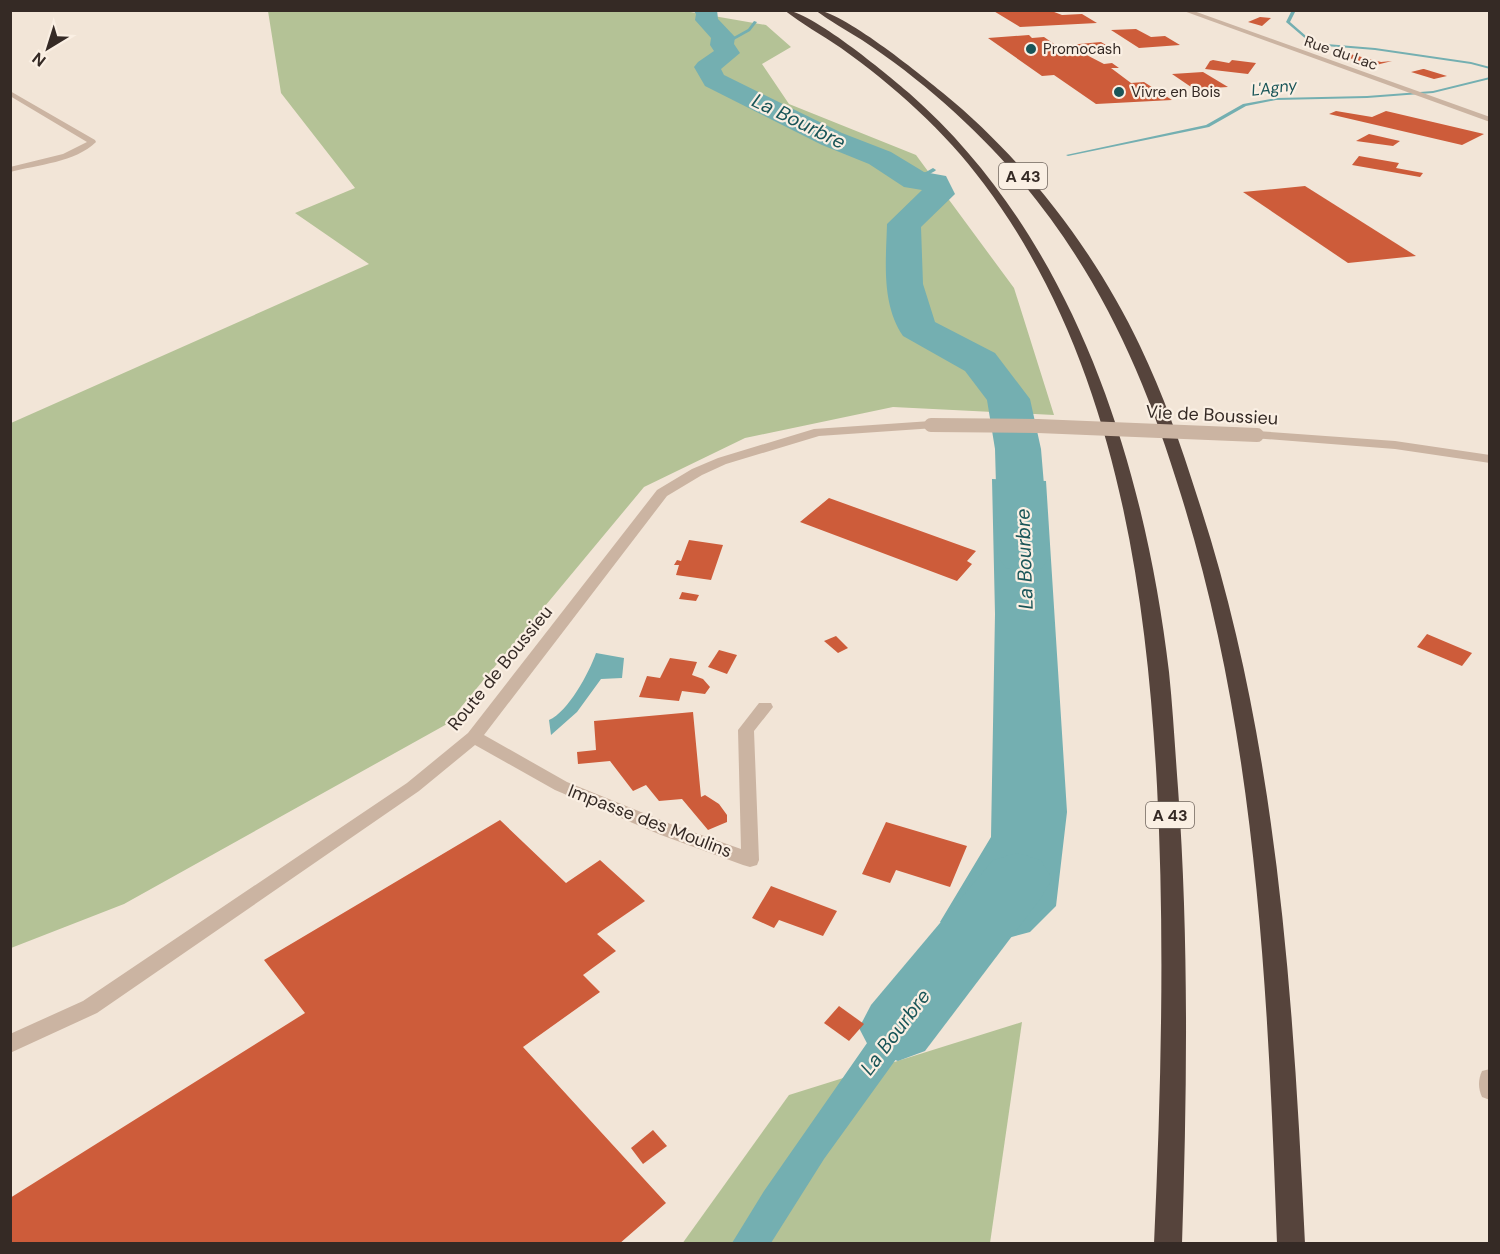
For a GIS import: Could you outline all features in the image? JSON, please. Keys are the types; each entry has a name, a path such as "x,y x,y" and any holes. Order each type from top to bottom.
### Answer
{"highway":[{"name":"A 43","path":"787,10 848,50 894,85 942,130 988,183 1037,255 1070,321 1099,394 1131,510 1146,580 1159,669 1173,853 1174,1107 1168,1244"},
{"name":"A 43","path":"818,10 878,47 935,89 976,126 1026,179 1056,216 1119,315 1151,385 1196,511 1218,592 1239,686 1266,874 1286,1133 1291,1244"}],"street":[{"name":"Rue du Lac","path":"1184,10 1490,120"},
{"path":"10,93 92,142 70,153 10,170"},
{"name":"Vie de Boussieu","path":"931,425 1038,426 1257,435 1395,444 1490,459"},
{"name":"Route de Boussieu","path":"10,1044 90,1007 413,787 474,737 662,493 697,472 722,461 818,432 931,425"},
{"name":"Impasse des Moulins","path":"474,737 561,786 667,830 750,860 746,730 765,707"},
{"path":"1490,1078 1490,1090"}],"green space":[{"path":"679,10 766,25 791,47 762,64 789,104 916,155 1014,288 1054,415 893,407 745,438 644,487 447,724 124,904 11,948 11,423 369,264 295,213 355,188 281,93 268,11"},
{"path":"1022,1022 990,1243 682,1244 789,1095"}],"water":[{"path":"992,479 1046,481 1067,812 1056,906 1030,932 983,945 940,922 991,837 995,614"},
{"path":"596,653 624,658 622,678 601,679 577,712 551,735 549,720 570,701 583,681"},
{"path":"936,944 945,967 970,962 920,1026 824,1159 771,1243 732,1243 764,1191"}],"building":[{"path":"992,10 1049,10 1062,15 1082,14 1097,23 1020,27"},
{"path":"1260,17 1271,18 1262,26 1248,22"},
{"path":"1136,29 1151,37 1165,36 1180,45 1139,48 1111,30"},
{"path":"1029,35 1032,38 1044,37 1057,46 1101,42 1111,48 1077,50 1104,64 1112,63 1119,68 1111,68 1131,83 1144,82 1172,100 1096,104 1054,75 1042,76 988,38"},
{"path":"1350,54 1381,62 1392,61 1376,65 1341,56"},
{"path":"1213,60 1229,63 1232,60 1256,63 1248,74 1205,69"},
{"path":"1423,69 1447,76 1434,79 1411,72"},
{"path":"1203,72 1228,87 1194,89 1172,74"},
{"path":"1336,111 1372,117 1386,111 1484,134 1462,145 1329,114"},
{"path":"1369,134 1400,141 1393,146 1356,141"},
{"path":"1359,156 1399,163 1396,168 1423,173 1420,177 1352,165"},
{"path":"1305,186 1416,256 1348,263 1243,192"},
{"path":"829,498 976,551 967,561 972,564 957,581 800,522"},
{"path":"689,540 723,545 711,580 676,575 679,565 674,565 677,560 681,561"},
{"path":"682,592 699,595 696,601 679,599"},
{"path":"1427,634 1472,653 1462,666 1417,647"},
{"path":"836,636 848,648 838,653 824,641"},
{"path":"719,650 737,655 727,674 708,667"},
{"path":"670,658 697,662 692,675 703,679 710,687 705,694 682,691 679,701 639,697 647,676 660,678"},
{"path":"693,712 701,797 705,795 719,804 727,815 727,822 708,830 682,799 659,801 646,785 633,791 610,761 578,764 577,752 596,750 594,721"},
{"path":"500,820 566,883 600,860 645,901 597,934 616,951 583,975 600,992 523,1047 666,1203 619,1244 10,1244 10,1198 305,1013 264,960"},
{"path":"886,822 967,846 950,887 896,870 890,883 862,874"},
{"path":"771,886 837,911 823,936 779,920 774,928 752,918"},
{"path":"839,1006 864,1024 849,1041 824,1023"},
{"path":"653,1130 667,1146 643,1164 631,1148"}],"waterway":[{"name":"La Bourbre","path":"704,10 707,12 706,20 723,37 722,45 728,53 707,67 714,80 832,139 880,158 915,180 935,183 939,194 904,224 904,284 917,328 980,362 1008,399 1018,449 1024,557"},
{"name":"L'Agny","path":"1294,10 1288,22 1313,44 1375,49 1471,63 1490,68"},
{"path":"722,45 749,30 755,22"},
{"name":"L'Agny","path":"1068,155 1207,126 1245,105 1276,99 1367,97 1433,92 1490,78"},
{"name":"L'Agny","path":"915,180 933,170"},
{"name":"La Bourbre","path":"898,1028 1017,879"}],"place":[{"name":"Promocash","path":"1031,49"},
{"name":"Vivre en Bois","path":"1119,92"}]}
